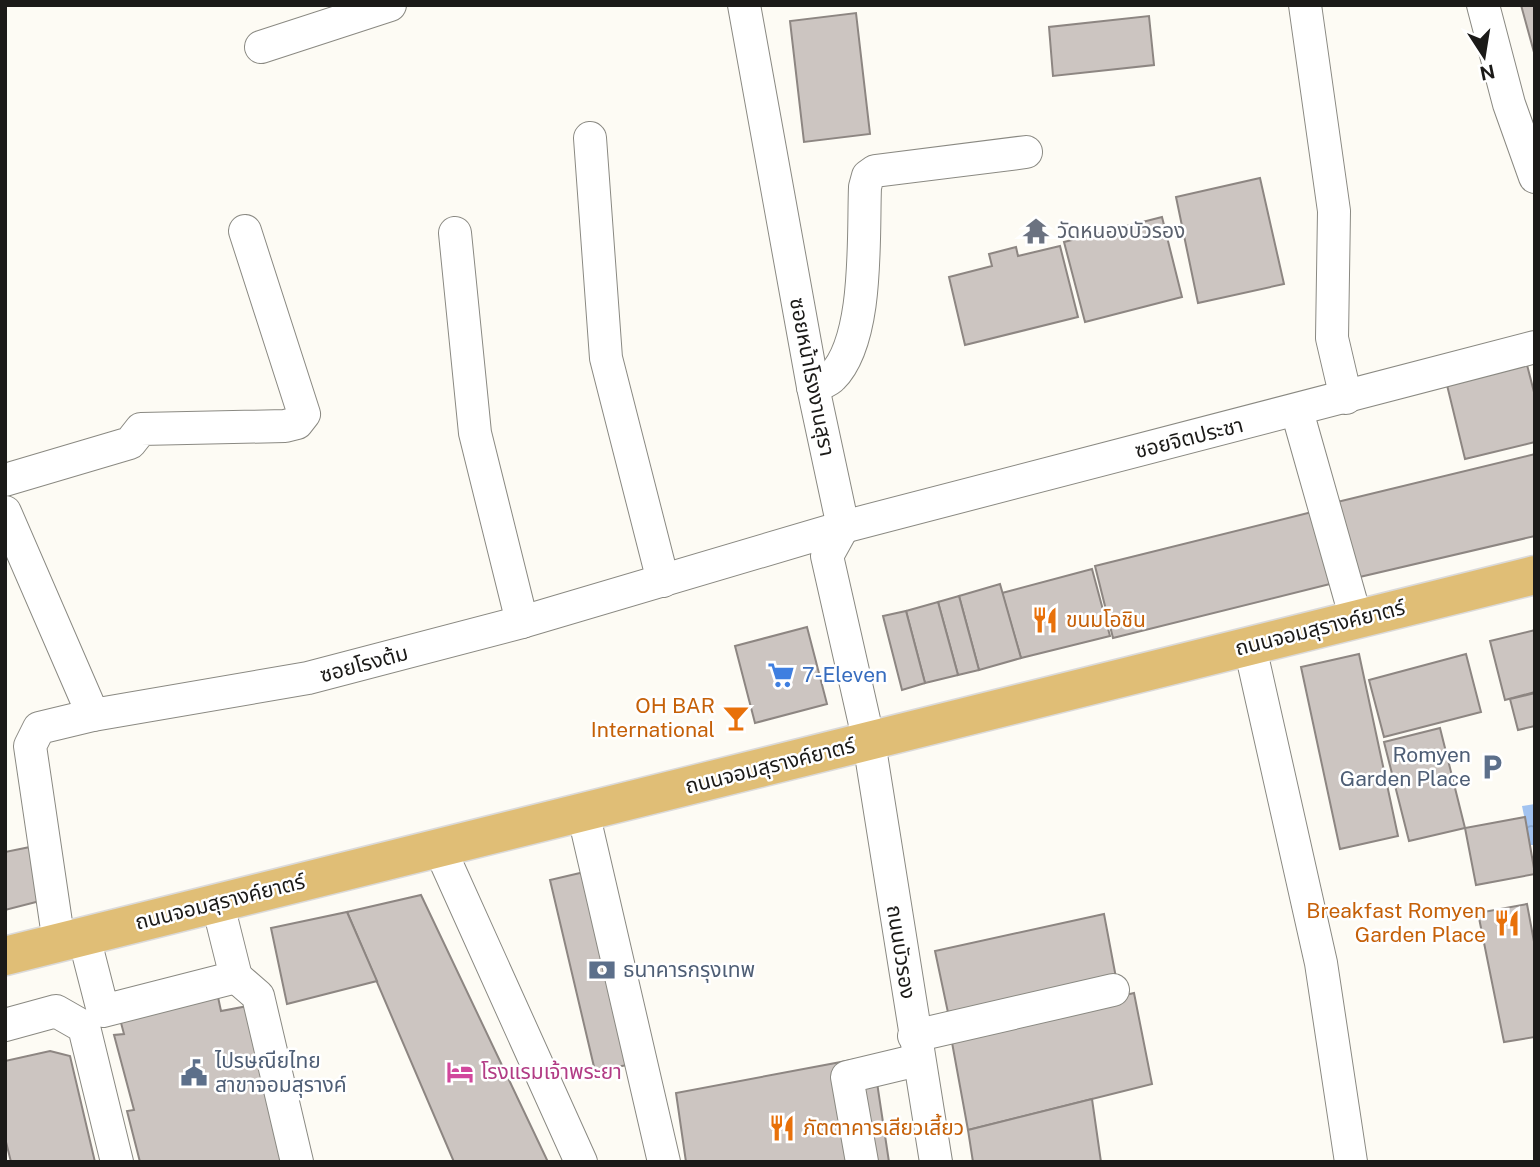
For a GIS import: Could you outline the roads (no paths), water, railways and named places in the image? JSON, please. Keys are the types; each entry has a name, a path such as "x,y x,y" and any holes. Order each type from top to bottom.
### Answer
{"main road":[{"name":"ถนนจอมสุรางค์ยาตร์","path":"5,956 217,901 869,742 1535,575"}],"street":[{"path":"261,47 390,5"},
{"name":"ซอยหน้าโรงงานสุรา","path":"744,5 813,387 844,527"},
{"path":"1305,5 1334,211 1332,338 1346,398"},
{"path":"1483,5 1522,101 1535,177"},
{"path":"590,138 606,358 663,581"},
{"path":"813,387 831,379 844,361 858,326 865,187 868,176 875,171 1026,152"},
{"path":"5,480 130,443 141,429 285,426 297,423 304,414 245,231"},
{"path":"455,233 475,433 522,622"},
{"name":"ซอยจิตประชา","path":"844,527 1535,347"},
{"path":"1297,411 1356,619"},
{"path":"5,512 93,715"},
{"path":"844,527 827,556 869,742"},
{"name":"ซอยโรงต้ม","path":"135,1162 100,1022 103,1011 71,940 30,746 39,728 93,715 308,678 522,622 844,527"},
{"path":"1250,647 1321,963 1351,1162"},
{"name":"ถนนบัวรอง","path":"869,742 936,1162"},
{"path":"583,812 664,1162"},
{"path":"439,847 581,1162"},
{"path":"217,901 236,977 258,996 297,1162"},
{"path":"103,1011 236,977"},
{"path":"862,1162 847,1077 916,1048 1113,990"},
{"path":"6,1019 56,1012 84,1027 117,1162"}],"water":[{"path":"1535,804 1535,845 1530,845 1522,806"}],"place":[{"name":"วัดหนองบัวรอง","path":"1036,231"},
{"name":"ขนมโอชิน","path":"1045,620"},
{"name":"7-Eleven","path":"781,675"},
{"name":"OH BAR International","path":"736,718"},
{"name":"Romyen Garden Place","path":"1492,767"},
{"name":"Breakfast Romyen Garden Place","path":"1507,923"},
{"name":"ธนาคารกรุงเทพ","path":"602,970"},
{"name":"โรงแรมเจ้าพระยา","path":"460,1072"},
{"name":"ไปรษณียไทย สาขาจอมสุรางค์","path":"194,1073"},
{"name":"ภัตตาคารเสียวเสี้ยว","path":"782,1128"}]}
